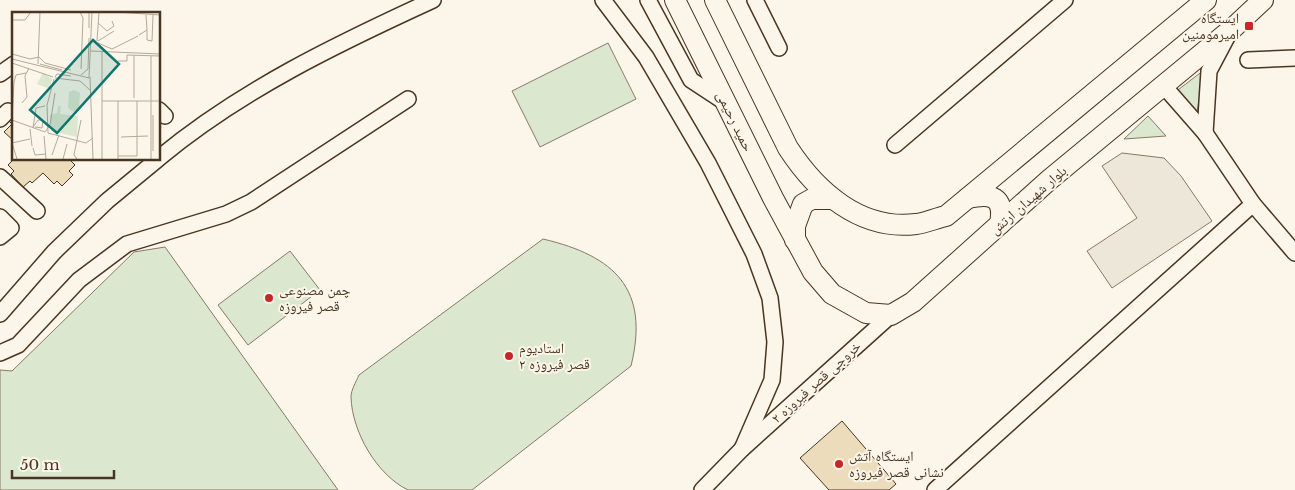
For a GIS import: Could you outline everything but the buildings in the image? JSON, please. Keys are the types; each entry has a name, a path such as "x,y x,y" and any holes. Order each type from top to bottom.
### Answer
{"main road":[{"name":"حمید رحیمی","path":"675,0 796,241"},
{"path":"715,0 788,148 802,170 831,199 853,213 887,223 916,224 946,216 1206,0"},
{"name":"بلوار شهیدان ارتش","path":"891,315 913,302 1000,224 1233,28 1263,0"},
{"path":"968,198 984,195 992,196 999,202 1002,212 1000,224"},
{"path":"831,199 812,198 803,204 795,226 796,241 813,272 832,294 866,313 891,315"}],"street":[{"path":"160,156 198,127 254,90 316,56 433,0"},
{"path":"603,0 646,56 708,163 754,254 770,298 776,342 772,380 742,449"},
{"path":"648,0 691,80 726,103"},
{"path":"755,0 779,48"},
{"path":"895,146 1064,0"},
{"path":"1205,133 1209,71 1219,48 1233,28"},
{"path":"1248,60 1295,58"},
{"path":"1163,86 1205,133 1253,204 1295,253"},
{"path":"0,353 18,345 79,280 127,244 226,214 251,202 408,99"},
{"path":"0,314 54,252 107,201 156,160"},
{"path":"0,177 37,211"},
{"path":"935,490 1253,204"},
{"path":"0,217 10,228 0,237"},
{"name":"خروجی قصر فیروزه ۲","path":"702,490 742,449 891,315"}],"green space":[{"path":"608,43 636,99 540,147 512,91"},
{"path":"1204,70 1196,118 1174,93"},
{"path":"1148,116 1166,136 1124,139"},
{"name":"استادیوم قصر فیروزه ۲","path":"543,239 590,255 607,266 621,280 630,296 635,316 636,339 631,366 472,490 408,490 386,474 368,451 361,438 352,410 351,397 359,375"},
{"path":"165,247 338,490 0,490 0,370 12,371 134,252"},
{"name":"چمن مصنوعی قصر فیروزه","path":"290,251 320,290 248,345 218,305"}],"shaded area":[{"path":"1122,153 1164,158 1181,176 1212,221 1112,288 1087,251 1137,218 1102,166"}],"place":[{"name":"ایستگاه امیرمومنین","path":"1249,26"},
{"name":"چمن مصنوعی قصر فیروزه","path":"269,298"},
{"name":"استادیوم قصر فیروزه ۲","path":"509,356"},
{"name":"ایستگاه آتش نشانی قصر فیروزه","path":"839,464"}]}
